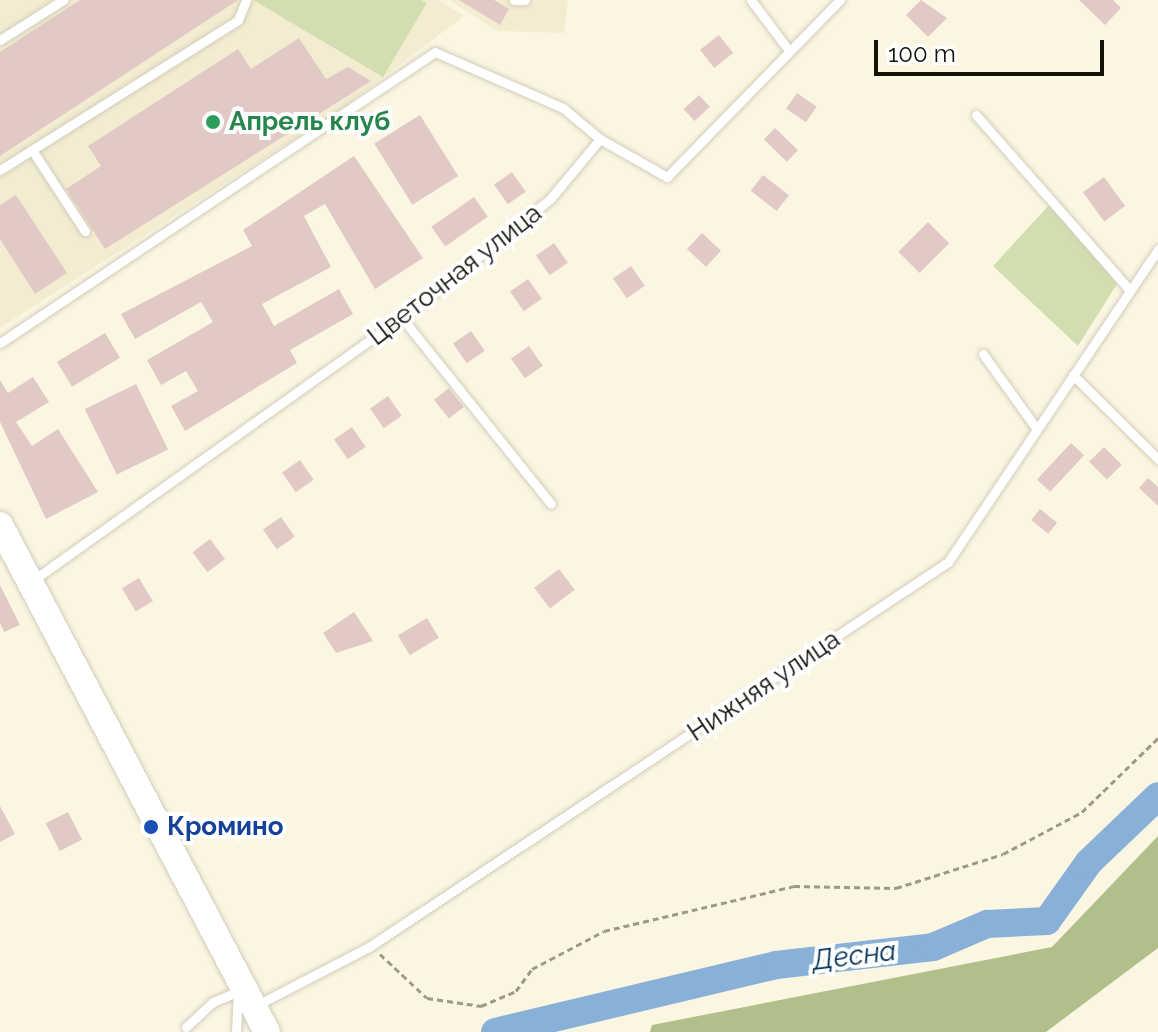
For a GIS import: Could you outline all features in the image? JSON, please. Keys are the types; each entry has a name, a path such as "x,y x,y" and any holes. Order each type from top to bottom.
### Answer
{"street":[{"path":"0,525 267,1032"}],"lane":[{"path":"0,40 63,0"},
{"path":"0,170 238,20 246,0"},
{"path":"514,0 525,0"},
{"path":"751,0 787,48"},
{"path":"0,343 435,52 563,108 600,139 667,177 787,48 840,0"},
{"path":"976,115 1129,289"},
{"name":"Цветочная улица","path":"29,583 402,318 550,199 600,139"},
{"path":"32,150 85,231"},
{"name":"Нижняя улица","path":"186,1027 213,1002 247,994 369,947 948,562 1158,249"},
{"path":"402,318 551,504"},
{"path":"983,354 1036,428"},
{"path":"1073,375 1158,459"},
{"path":"236,1032 247,994"}],"path":[{"path":"369,947 427,998 481,1006 516,991 532,969 604,931 794,886 896,888 1003,854 1082,812 1158,738"}],"shaded area":[{"path":"0,0 439,0 464,16 347,105 0,328"},
{"path":"449,0 568,0 564,33 497,31"}],"green space":[{"path":"253,0 421,0 427,3 383,77"},
{"path":"1050,204 1117,284 1078,346 993,266"},
{"path":"1158,836 1158,948 1046,1032 650,1032 652,1025 1052,947"}],"building":[{"path":"80,0 238,0 0,156 0,52"},
{"path":"459,0 494,0 509,9 500,25"},
{"path":"921,0 947,18 928,37 906,15"},
{"path":"1079,0 1113,0 1121,8 1105,25"},
{"path":"719,35 733,53 714,68 700,50"},
{"name":"Апрель клуб","path":"299,38 326,79 348,67 371,81 105,249 66,189 101,166 88,146 238,49 251,69"},
{"path":"797,93 817,107 806,122 786,109"},
{"path":"699,95 710,107 695,121 684,109"},
{"path":"420,115 458,176 412,205 374,144"},
{"path":"775,128 798,150 787,162 764,140"},
{"path":"354,156 423,258 375,289 325,204 304,216 331,267 262,304 274,326 339,289 353,314 290,350 297,363 185,431 171,406 198,391 186,371 161,385 147,360 213,322 201,302 135,339 121,314 252,246 243,230"},
{"path":"512,172 526,192 508,204 494,185"},
{"path":"763,175 789,195 777,211 751,191"},
{"path":"1104,177 1125,206 1104,221 1083,192"},
{"path":"16,195 67,273 35,294 0,239 0,205"},
{"path":"474,197 488,217 445,246 431,227"},
{"path":"928,222 949,243 920,273 898,252"},
{"path":"702,233 721,251 706,267 687,249"},
{"path":"554,243 568,263 550,275 536,256"},
{"path":"631,266 645,286 627,298 613,279"},
{"path":"528,279 542,299 524,311 510,292"},
{"path":"471,331 485,351 467,363 453,344"},
{"path":"105,333 120,358 72,387 57,362"},
{"path":"529,346 543,366 525,378 511,359"},
{"path":"33,377 49,402 16,422 32,446 58,429 98,492 46,519 0,422 0,380 8,393"},
{"path":"136,384 168,450 117,475 85,409"},
{"path":"449,388 464,407 449,419 434,400"},
{"path":"388,396 402,416 384,428 370,409"},
{"path":"352,427 366,447 348,459 334,440"},
{"path":"1071,443 1084,455 1050,492 1037,480"},
{"path":"1104,447 1122,465 1107,480 1089,462"},
{"path":"300,460 314,480 296,492 282,473"},
{"path":"1148,478 1158,487 1158,506 1139,488"},
{"path":"1040,509 1057,523 1048,534 1031,520"},
{"path":"281,517 295,537 277,549 263,530"},
{"path":"210,539 225,559 207,572 192,552"},
{"path":"559,569 575,590 550,608 534,588"},
{"path":"139,578 153,601 136,611 122,588"},
{"path":"0,585 20,625 4,632 0,623"},
{"path":"354,612 373,641 336,653 323,633"},
{"path":"427,618 439,638 410,655 398,636"},
{"path":"0,806 15,834 0,842"},
{"path":"68,812 82,840 60,851 46,823"}],"waterway":[{"name":"Десна","path":"495,1032 776,965 933,947 987,924 1047,921 1089,862 1158,796"}],"place":[{"name":"Апрель клуб","path":"213,122"},
{"name":"Кромино","path":"151,827"}]}
